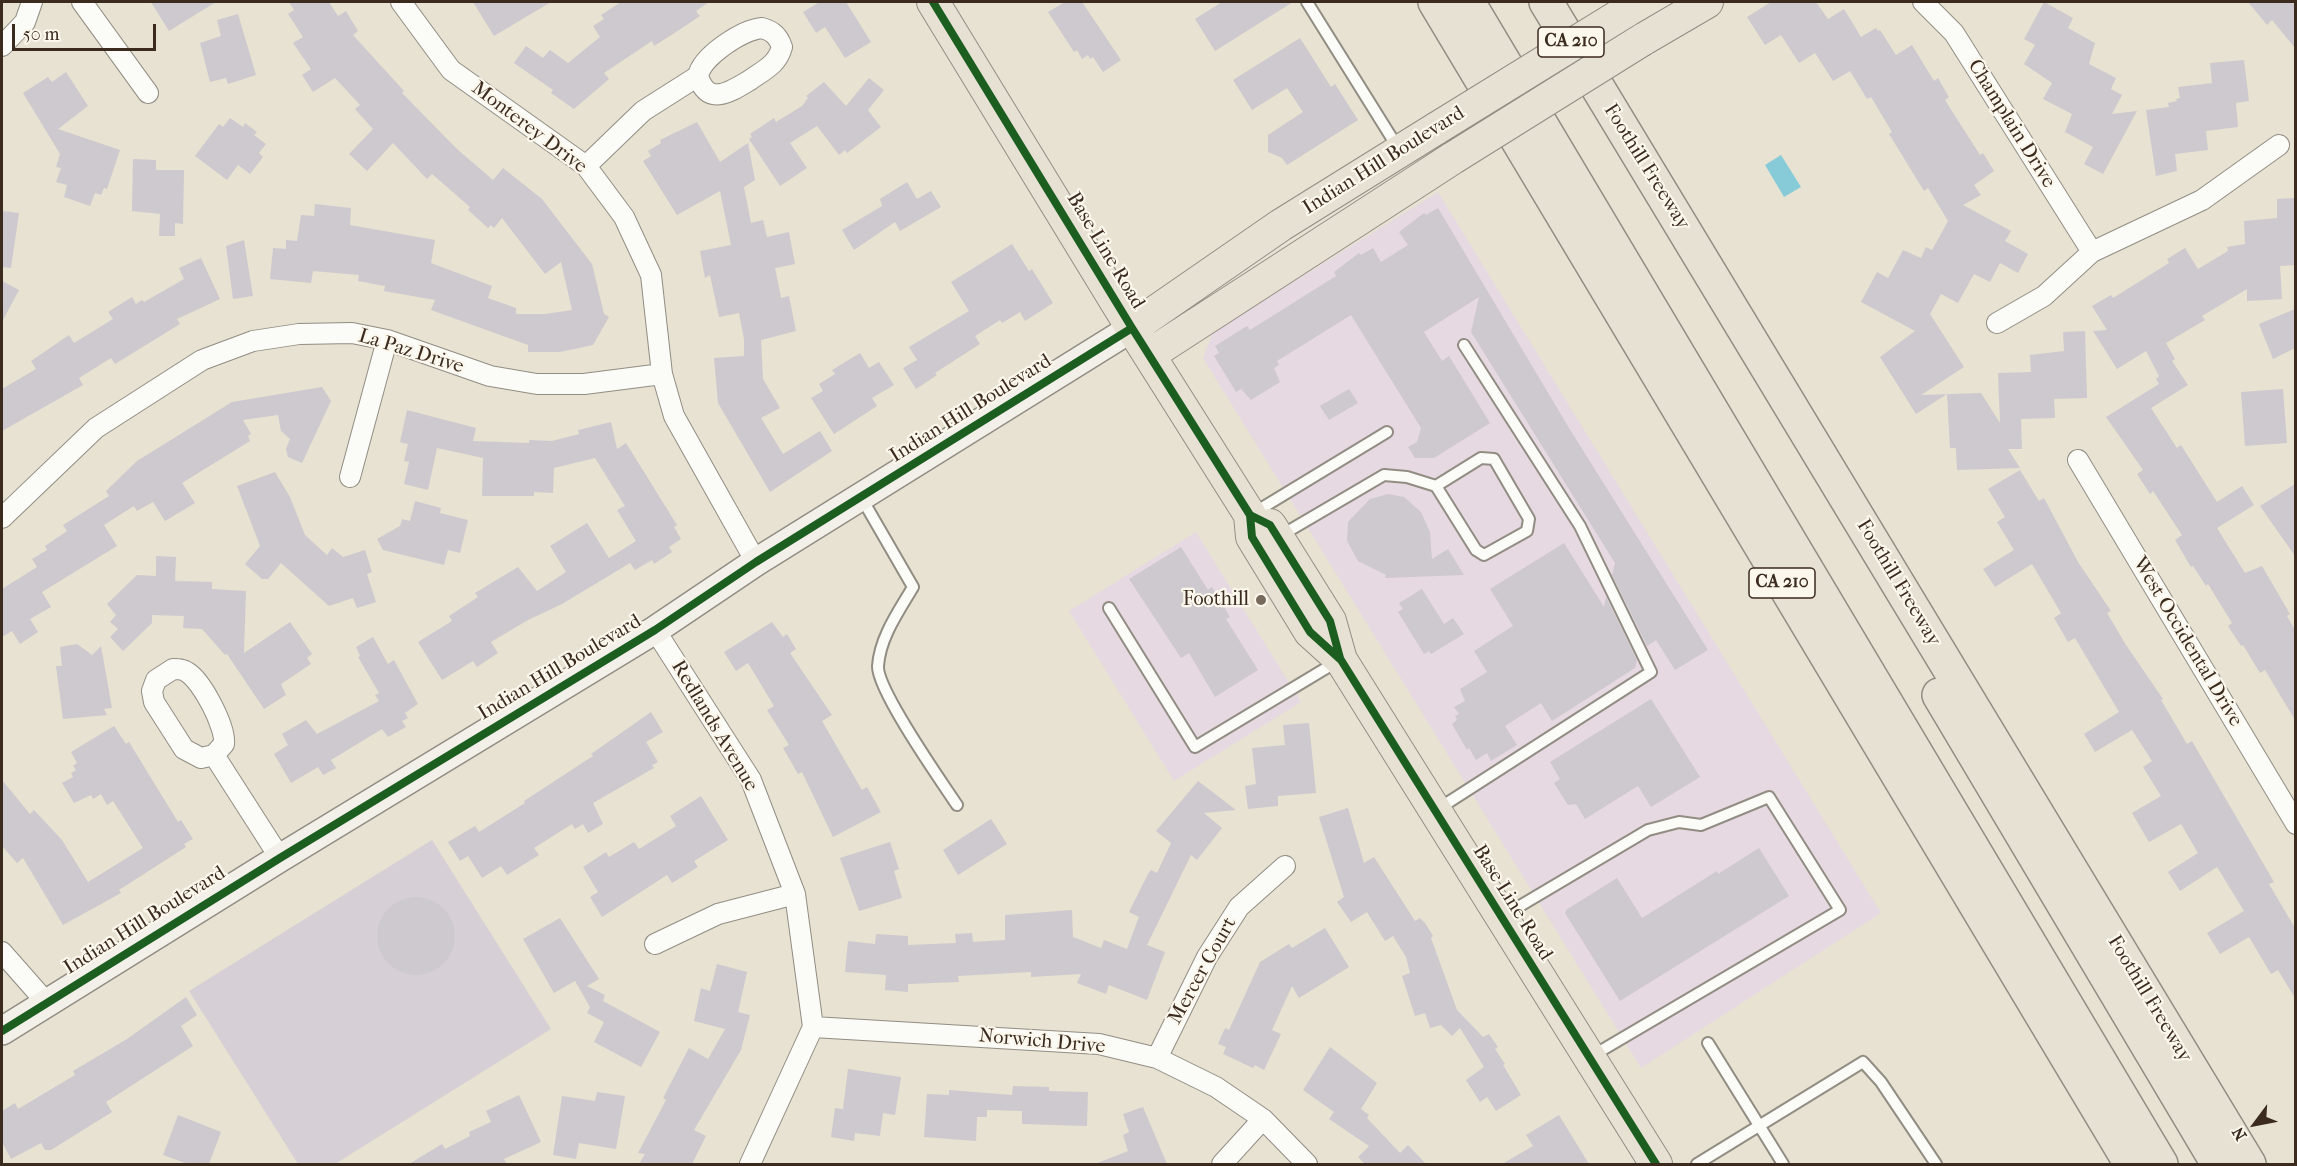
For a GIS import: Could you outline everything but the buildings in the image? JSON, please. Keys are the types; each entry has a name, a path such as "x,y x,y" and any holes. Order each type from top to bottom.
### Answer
{"highway":[{"name":"CA 210","path":"1435,2 2131,1164"},
{"path":"1468,2 2160,1164"},
{"name":"Foothill Freeway","path":"1546,2 2249,1164"},
{"path":"1595,83 1596,120 2218,1164"}],"main road":[{"name":"Base Line Road","path":"934,2 1132,328 1250,515 1252,537 1310,632 1341,660 1656,1164"},
{"name":"Indian Hill Boulevard","path":"1149,355 1453,158 1707,2"},
{"name":"Indian Hill Boulevard","path":"1132,328 1281,225 1633,7"},
{"name":"Base Line Road","path":"1250,515 1270,525 1330,621 1341,660"}],"street":[{"path":"2,46 25,22 32,2"},
{"path":"82,2 148,93"},
{"name":"Monterey Drive","path":"401,2 451,70 586,166 624,217 651,275 662,374 674,416 756,562"},
{"name":"Champlain Drive","path":"1923,2 1954,33 2092,252"},
{"path":"586,166 643,111 698,76"},
{"path":"1997,323 2044,296 2092,252 2202,200 2279,145"},
{"name":"Indian Hill Boulevard","path":"2,1031 280,858 655,630 756,562 1132,328"},
{"name":"La Paz Drive","path":"2,518 96,428 202,360 253,341 299,334 352,333 387,340 490,376 537,384 584,384 662,374"},
{"path":"350,477 387,340"},
{"name":"West Occidental Drive","path":"2078,460 2295,824"},
{"name":"Redlands Avenue","path":"655,630 751,780 795,894 813,1027"},
{"path":"173,669 185,670 194,677 223,725 224,744 214,755 201,758 192,756 184,749 160,711 152,691 156,680 163,673 173,669"},
{"path":"214,755 280,858"},
{"name":"Mercer Court","path":"1157,1058 1207,957 1239,907 1285,866"},
{"path":"655,944 718,914 795,894"},
{"path":"2,952 46,1002"},
{"path":"750,1164 813,1027"},
{"name":"Norwich Drive","path":"813,1027 1099,1044 1157,1058 1216,1087 1263,1119 1307,1164"},
{"path":"1222,1164 1263,1119"}],"lane":[{"path":"1307,2 1400,151"},
{"path":"1435,810 1651,672 1580,526 1464,345"},
{"path":"1250,515 1387,432"},
{"path":"1277,537 1384,475 1407,477 1436,486 1476,550 1484,555 1527,531 1529,519 1494,459 1481,458 1436,486"},
{"path":"861,496 913,587 885,640 878,669 907,727 957,806"},
{"path":"1109,608 1196,747 1341,660"},
{"path":"1501,916 1648,830 1679,822 1701,825 1769,797 1840,910 1589,1058"},
{"path":"1708,1043 1784,1164"},
{"path":"1697,1164 1863,1062 1881,1082 1936,1164"}],"shaded area":[{"path":"1438,192 1881,913 1641,1068 1203,358 1213,332"},
{"path":"1196,532 1301,702 1174,781 1069,611"},
{"path":"432,840 551,1029 335,1164 298,1164 189,991"}],"water":[{"path":"1781,155 1801,187 1784,197 1765,165"}],"cycle path":[{"path":"933,2 1132,328 1250,515 1252,537 1310,632 1341,660 1656,1164"},
{"path":"2,1031 280,858 655,630 756,562 1132,328"},
{"path":"1250,515 1270,525 1330,621 1340,658"}],"place":[{"name":"Foothill","path":"1261,600"}]}
